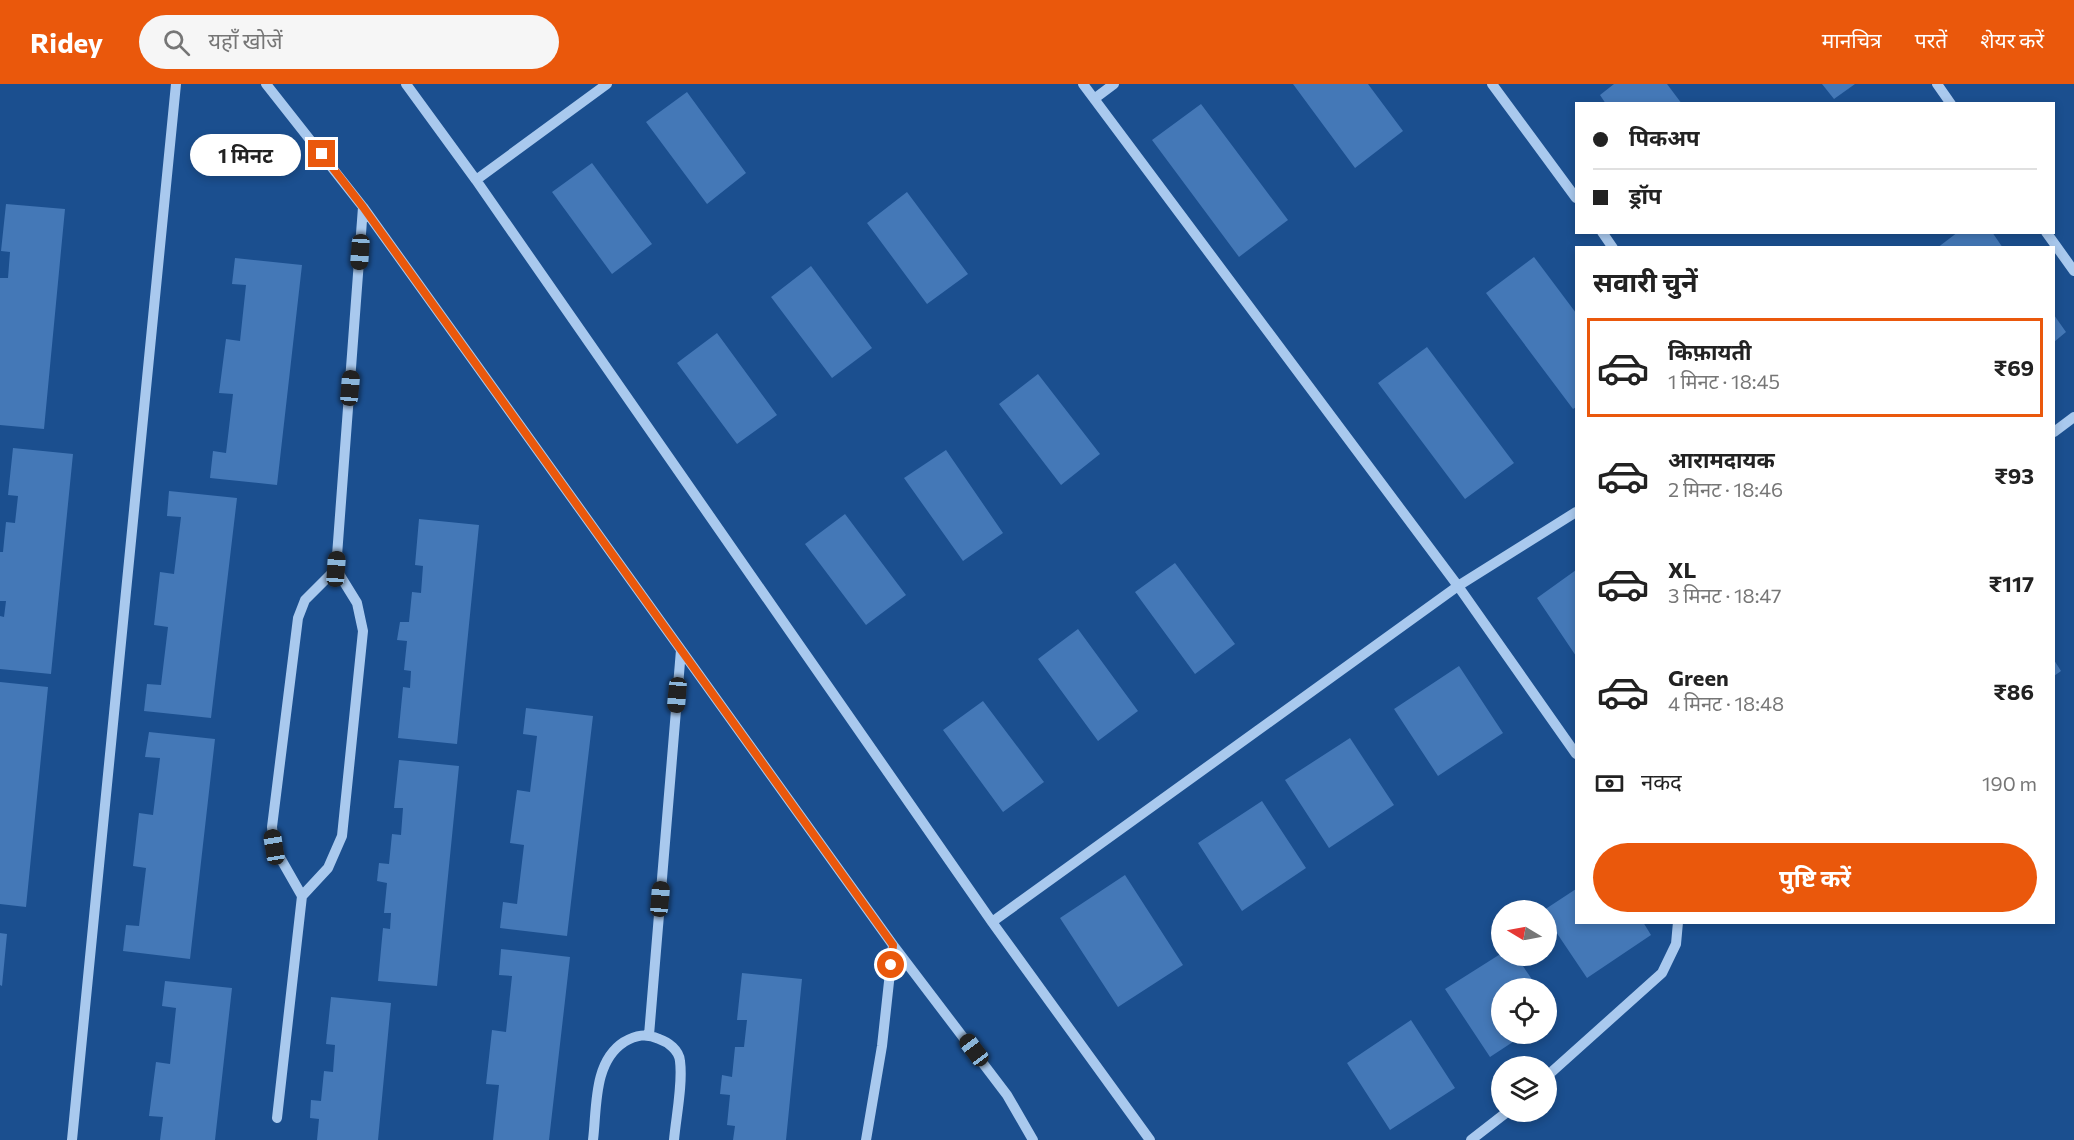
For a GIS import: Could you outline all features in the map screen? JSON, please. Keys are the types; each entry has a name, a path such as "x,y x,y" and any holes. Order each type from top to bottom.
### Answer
{"street":[{"path":"72,1140 176,84"},
{"path":"266,84 363,207 893,945 1007,1095 1033,1140"},
{"path":"406,84 476,180 992,922 1150,1140"},
{"path":"476,180 607,84"},
{"path":"1083,84 1458,586 1575,753"},
{"path":"1094,99 1114,84"},
{"path":"1492,84 1575,197"},
{"path":"1936,84 1950,102"},
{"path":"302,896 328,868 342,837 363,631 357,603 336,569 363,207"},
{"path":"2047,234 2074,271"},
{"path":"2055,431 2074,417"},
{"path":"992,922 1458,586 1575,513"},
{"path":"277,1118 302,896 274,847 272,827 298,618 305,600 336,569"},
{"path":"649,1035 681,650"},
{"path":"1557,1067 1662,973 1676,944 1678,924"},
{"path":"866,1140 882,1046 893,945"},
{"path":"593,1140 601,1075 606,1059 617,1047 634,1037 649,1035 674,1048 681,1060 674,1140"},
{"path":"1471,1140 1494,1122"}],"building":[{"path":"1293,84 1368,84 1403,131 1355,168"},
{"path":"1614,84 1667,84 1680,102 1605,102 1600,95"},
{"path":"1822,84 1855,84 1834,99"},
{"path":"687,92 746,173 707,204 646,122"},
{"path":"1201,104 1288,220 1239,257 1152,140"},
{"path":"592,163 652,244 612,274 552,192"},
{"path":"907,192 968,274 927,304 867,223"},
{"path":"6,204 65,209 44,429 0,425 0,278 8,278 10,252 1,251"},
{"path":"1955,234 1993,234 2002,246 1940,246"},
{"path":"1534,257 1575,312 1575,408 1573,409 1486,293"},
{"path":"235,258 302,265 277,485 210,478 213,451 226,453 233,394 219,393 226,339 240,341 246,285 232,284"},
{"path":"811,266 872,348 832,378 771,297"},
{"path":"2055,316 2066,332 2055,341"},
{"path":"717,333 777,415 737,444 677,363"},
{"path":"1427,347 1514,463 1465,499 1378,383"},
{"path":"1038,374 1100,454 1061,485 999,404"},
{"path":"13,448 73,454 51,674 0,669 0,616 4,617 6,601 0,601 0,552 3,552 6,522 15,523 18,496 8,495"},
{"path":"946,450 1003,533 963,561 904,478"},
{"path":"169,491 237,498 211,718 144,711 147,684 161,685 168,627 154,625 160,572 174,574 181,517 167,516"},
{"path":"845,514 906,595 866,625 805,544"},
{"path":"419,519 479,525 457,744 398,738 403,687 410,688 411,671 404,670 407,641 397,640 400,622 409,622 412,592 421,593 423,566 415,565"},
{"path":"1175,563 1235,644 1195,674 1135,592"},
{"path":"1575,571 1575,655 1537,598"},
{"path":"1078,629 1138,711 1098,741 1038,659"},
{"path":"2055,662 2061,671 2055,675"},
{"path":"1459,666 1503,733 1438,776 1394,709"},
{"path":"0,682 48,687 26,907 0,904"},
{"path":"983,701 1044,782 1003,812 943,730"},
{"path":"526,708 593,716 567,936 500,928 503,902 517,904 524,845 510,843 517,790 530,792 537,736 523,734"},
{"path":"149,732 215,739 190,959 123,951 126,925 139,926 146,868 133,866 139,813 153,815 160,758 145,757"},
{"path":"1350,738 1394,805 1329,848 1285,780"},
{"path":"399,760 459,766 437,986 378,981 383,928 390,929 391,913 384,913 387,883 377,881 379,863 389,864 392,834 401,835 403,808 394,808"},
{"path":"1262,801 1306,868 1242,911 1198,843"},
{"path":"1125,875 1183,965 1118,1007 1060,918"},
{"path":"1575,890 1575,924 1644,924 1651,935 1587,978 1557,933 1557,901"},
{"path":"0,933 7,934 2,986 0,985"},
{"path":"501,949 570,957 549,1140 493,1140 499,1085 486,1084 492,1030 506,1032 512,976 499,975"},
{"path":"1491,960 1491,966 1523,966 1531,978 1491,978 1491,1044 1510,1044 1490,1057 1445,989"},
{"path":"742,973 802,979 786,1140 733,1140 735,1126 727,1125 730,1095 720,1094 722,1075 732,1077 735,1047 744,1047 747,1020 737,1020"},
{"path":"165,981 232,988 215,1140 160,1140 163,1117 149,1116 156,1062 170,1064 176,1008 162,1006"},
{"path":"331,997 391,1003 378,1140 317,1140 319,1119 310,1118 311,1100 321,1101 324,1071 333,1072 335,1045 326,1044"},
{"path":"1411,1020 1455,1088 1390,1130 1347,1063"}],"route":[{"path":"322,154 363,207 893,945 891,965"}]}
